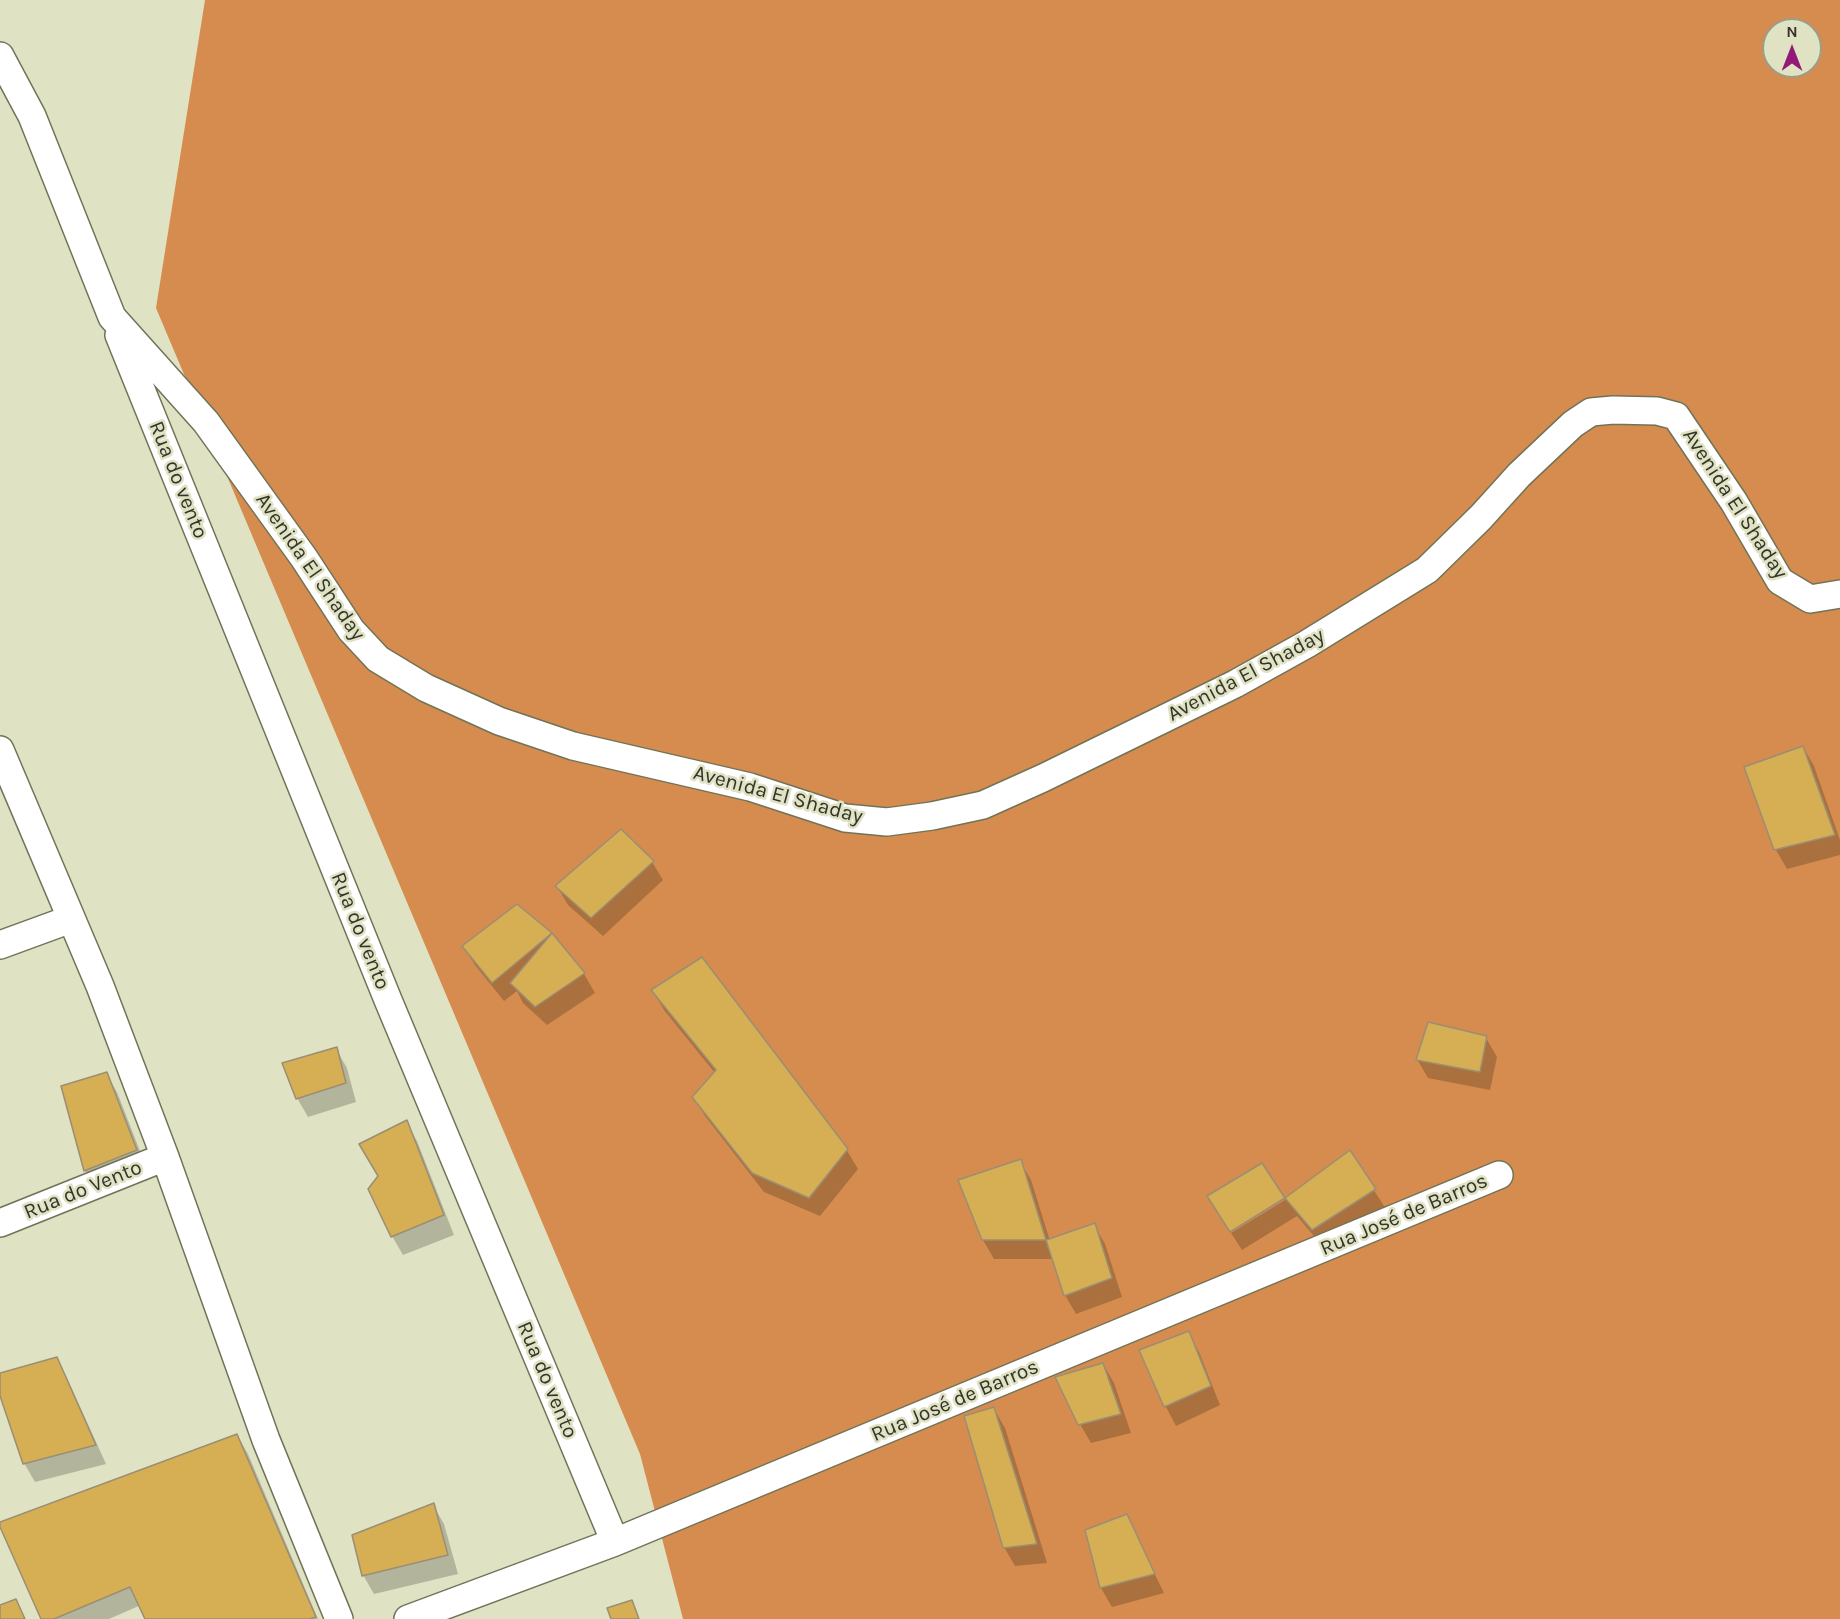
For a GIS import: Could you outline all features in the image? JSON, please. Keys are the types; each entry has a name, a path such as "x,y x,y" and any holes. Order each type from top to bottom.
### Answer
{"street":[{"name":"Avenida El Shaday","path":"0,56 32,116 112,317 206,422 304,558 351,630 378,659 426,688 499,720 573,746 750,787 845,818 886,822 932,816 983,805 1235,684 1307,644 1427,570 1481,517 1519,475 1573,424 1591,412 1657,411 1676,416 1734,502 1780,581 1810,599 1840,594"},
{"name":"Rua do vento","path":"112,317 383,989 615,1542"},
{"name":"Rua do vento","path":"0,750 100,986 165,1157 266,1440 339,1619"},
{"path":"0,945 70,919"},
{"name":"Rua do Vento","path":"0,1223 165,1157"},
{"name":"Rua José de Barros","path":"408,1619 615,1542 1499,1175"}],"shaded area":[{"path":"205,0 1840,0 1840,1619 683,1619 640,1454 156,308"}],"building":[{"path":"1803,746 1835,835 1774,850 1744,767"},
{"path":"621,829 654,861 591,918 555,886"},
{"path":"517,904 552,933 492,983 462,946"},
{"path":"552,933 585,973 535,1007 510,983"},
{"path":"702,957 848,1149 809,1198 752,1173 692,1097 716,1070 651,990"},
{"path":"1428,1022 1487,1036 1480,1072 1416,1060"},
{"path":"337,1047 346,1083 296,1099 282,1063"},
{"path":"107,1072 137,1150 84,1171 61,1086"},
{"path":"407,1120 444,1215 391,1237 368,1189 378,1176 359,1144"},
{"path":"1350,1150 1376,1189 1312,1230 1285,1198"},
{"path":"1021,1159 1046,1240 982,1240 958,1180"},
{"path":"1262,1163 1285,1198 1230,1232 1207,1196"},
{"path":"1095,1223 1112,1278 1064,1296 1046,1240"},
{"path":"1189,1331 1211,1386 1164,1407 1139,1350"},
{"path":"57,1357 96,1445 23,1464 0,1396 0,1373"},
{"path":"1103,1363 1121,1414 1078,1425 1055,1377"},
{"path":"994,1407 1037,1544 1003,1548 964,1416"},
{"path":"237,1434 316,1617 310,1619 145,1619 130,1587 54,1619 41,1619 0,1527 0,1522"},
{"path":"434,1503 448,1555 362,1576 352,1535"},
{"path":"1127,1514 1155,1574 1100,1588 1085,1530"},
{"path":"16,1599 25,1619 0,1619 0,1605"},
{"path":"632,1600 639,1619 611,1619 607,1608"}]}
